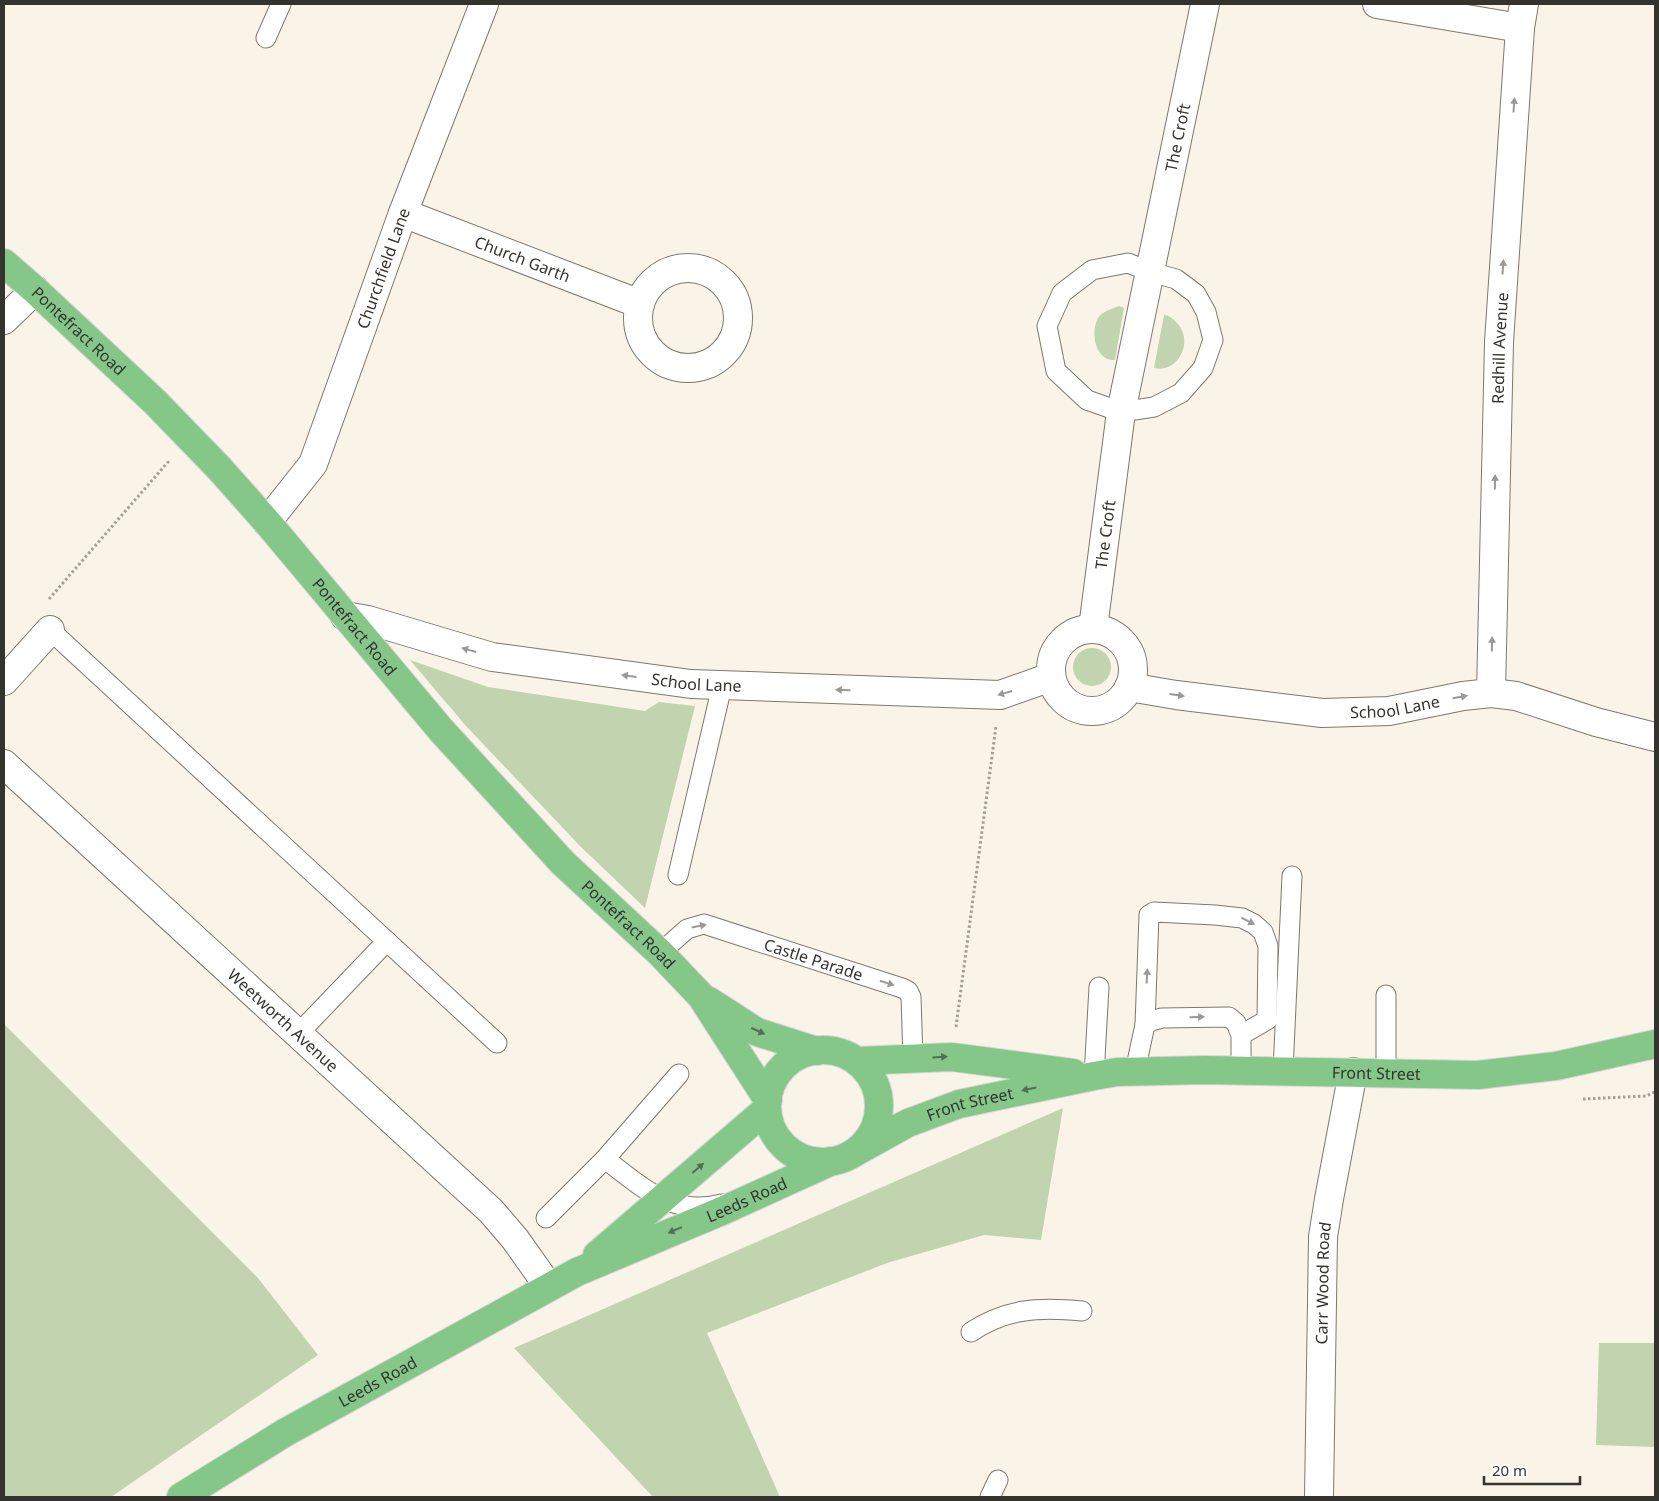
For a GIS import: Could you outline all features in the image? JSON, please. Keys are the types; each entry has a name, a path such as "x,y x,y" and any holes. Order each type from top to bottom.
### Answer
{"main road":[{"name":"Pontefract Road","path":"4,263 155,402 219,468 267,522 441,730 563,863 660,953 702,996 757,1032 817,1050"},
{"name":"Pontefract Road","path":"702,996 768,1105"},
{"name":"Front Street","path":"842,1158 908,1123 959,1104 1094,1076 1135,1071 1487,1074 1556,1066 1655,1044"},
{"path":"817,1050 831,1050 857,1061 869,1074 877,1090 879,1109 875,1127 866,1142 842,1158 816,1162 802,1158 788,1150 777,1139 770,1125 768,1092 775,1077 786,1064 800,1055 817,1050"},
{"name":"Front Street","path":"857,1061 952,1057 1094,1076"},
{"name":"Leeds Road","path":"577,1272 768,1105"},
{"name":"Leeds Road","path":"181,1497 286,1432 577,1272 842,1158"}],"street":[{"name":"The Croft","path":"1093,628 1121,412 1205,4"},
{"path":"1377,4 1522,16"},
{"name":"Churchfield Lane","path":"267,522 313,464 403,213 481,5"},
{"name":"Redhill Avenue","path":"1491,693 1498,342 1522,16"},
{"name":"Church Garth","path":"403,213 640,304"},
{"path":"4,320 35,290"},
{"name":"School Lane","path":"346,616 368,620 492,657 691,684 1000,695 1051,676"},
{"path":"1093,628 1118,638 1127,648 1132,661 1133,674 1129,687 1122,698 1112,706 1100,710 1086,711 1074,707 1063,699 1055,689 1051,676 1051,664 1054,653 1070,635 1081,630 1093,628"},
{"path":"4,680 50,630"},
{"name":"School Lane","path":"1129,687 1176,695 1322,713 1389,711 1463,696 1491,693 1516,696 1596,722 1655,737"},
{"name":"Weetworth Avenue","path":"4,764 491,1211 515,1239 549,1287"},
{"name":"Carr Wood Road","path":"1319,1497 1323,1237 1353,1072"}],"lane":[{"path":"266,38 281,4"},
{"path":"1128,263 1176,279 1196,294 1206,312 1213,340 1203,368 1181,393 1154,407 1121,412 1087,400 1056,371 1047,326 1062,292 1092,270 1128,263"},
{"path":"50,630 498,1043"},
{"path":"678,875 722,686"},
{"path":"1283,1072 1292,876"},
{"path":"1135,1071 1145,1025 1149,915 1154,912 1215,914 1242,918 1254,924 1263,932 1268,946 1267,1020 1241,1035"},
{"name":"Castle Parade","path":"660,953 687,929 704,924 902,988 908,991 911,997 913,1058"},
{"path":"298,1034 387,941"},
{"path":"1094,1076 1099,987"},
{"path":"1386,994 1386,1074"},
{"path":"1145,1025 1162,1018 1228,1017 1236,1023 1241,1035 1241,1071"},
{"path":"546,1218 605,1159 679,1074"},
{"path":"605,1159 661,1200 684,1207 713,1206 759,1193"},
{"path":"971,1332 998,1317 1027,1310 1053,1308 1082,1310"},
{"path":"990,1497 998,1480"}],"path":[{"path":"50,630 44,605 168,462 162,456"},
{"path":"952,1057 1000,695"},
{"path":"1583,1098 1646,1096 1655,1092"}],"green space":[{"path":"1119,306 1124,308 1115,360 1108,359 1099,351 1094,331 1100,316 1107,310"},
{"path":"1164,315 1177,323 1182,330 1184,346 1177,361 1171,366 1154,368"},
{"path":"1092,648 1105,654 1111,667 1105,680 1092,686 1079,680 1073,667 1079,654"},
{"path":"410,660 488,687 645,711 659,702 695,706 645,908 581,847 466,726"},
{"path":"4,1024 258,1278 318,1355 111,1497 4,1497"},
{"path":"1063,1108 1041,1240 984,1235 887,1263 707,1333 780,1497 653,1497 514,1348"},
{"path":"1599,1343 1655,1343 1655,1447 1596,1445"}]}
